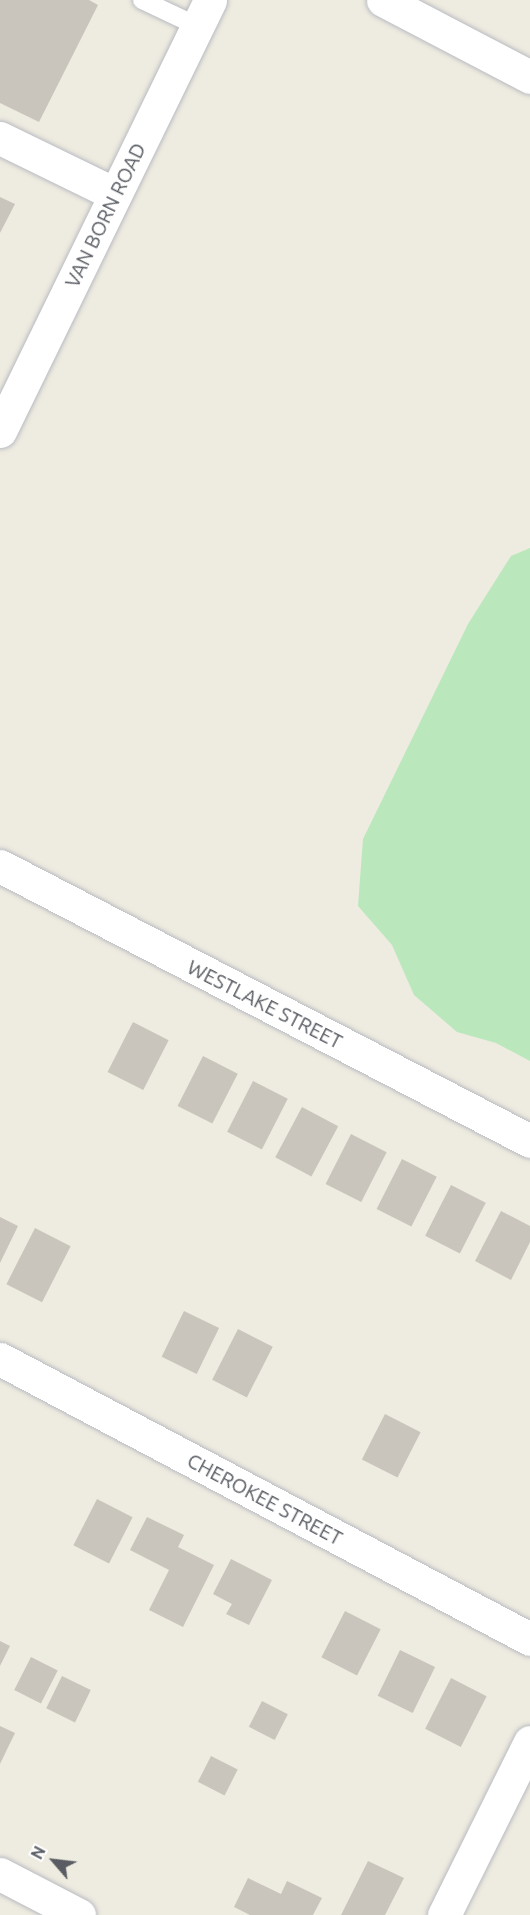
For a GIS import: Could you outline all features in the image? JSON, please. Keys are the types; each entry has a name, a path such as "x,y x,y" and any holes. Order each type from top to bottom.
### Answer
{"street":[{"path":"383,0 530,77"},
{"name":"VAN BORN ROAD","path":"0,431 204,13"},
{"path":"0,138 115,194"},
{"name":"WESTLAKE STREET","path":"0,866 530,1141"},
{"name":"CHEROKEE STREET","path":"0,1359 530,1639"},
{"path":"444,1915 530,1742"},
{"path":"0,1874 79,1915"}],"lane":[{"path":"142,0 204,13"}],"green space":[{"path":"530,548 530,1061 496,1043 457,1032 414,995 392,945 358,906 363,839 468,624 511,556"}],"building":[{"path":"0,0 89,0 98,5 39,122 0,103"},
{"path":"0,197 15,204 0,233"},
{"path":"133,1022 169,1040 143,1090 108,1072"},
{"path":"203,1056 238,1074 212,1124 178,1106"},
{"path":"253,1081 288,1099 262,1149 227,1132"},
{"path":"302,1107 338,1126 311,1177 275,1157"},
{"path":"351,1134 387,1152 361,1202 326,1184"},
{"path":"402,1159 437,1177 411,1227 377,1209"},
{"path":"451,1185 486,1203 460,1253 425,1236"},
{"path":"501,1211 530,1226 530,1242 511,1280 475,1261"},
{"path":"0,1217 18,1226 0,1263"},
{"path":"35,1228 71,1246 42,1302 6,1284"},
{"path":"184,1311 219,1328 197,1374 162,1357"},
{"path":"238,1329 273,1347 247,1397 212,1380"},
{"path":"385,1414 421,1432 397,1478 362,1459"},
{"path":"97,1499 133,1517 109,1563 73,1545"},
{"path":"147,1517 184,1535 178,1547 214,1565 183,1627 149,1610 169,1570 130,1550"},
{"path":"231,1559 272,1580 249,1625 226,1614 232,1604 213,1594"},
{"path":"345,1611 381,1629 357,1675 321,1657"},
{"path":"0,1641 10,1646 0,1666"},
{"path":"400,1650 435,1667 413,1713 378,1696"},
{"path":"31,1657 58,1671 41,1704 14,1690"},
{"path":"62,1676 91,1690 75,1722 46,1708"},
{"path":"451,1678 487,1696 461,1747 425,1729"},
{"path":"262,1701 288,1714 275,1740 249,1727"},
{"path":"0,1726 15,1733 0,1764"},
{"path":"211,1756 238,1770 225,1795 198,1782"},
{"path":"368,1861 404,1878 385,1915 341,1915"},
{"path":"248,1878 281,1894 287,1881 322,1898 313,1915 250,1915 234,1907"}]}
